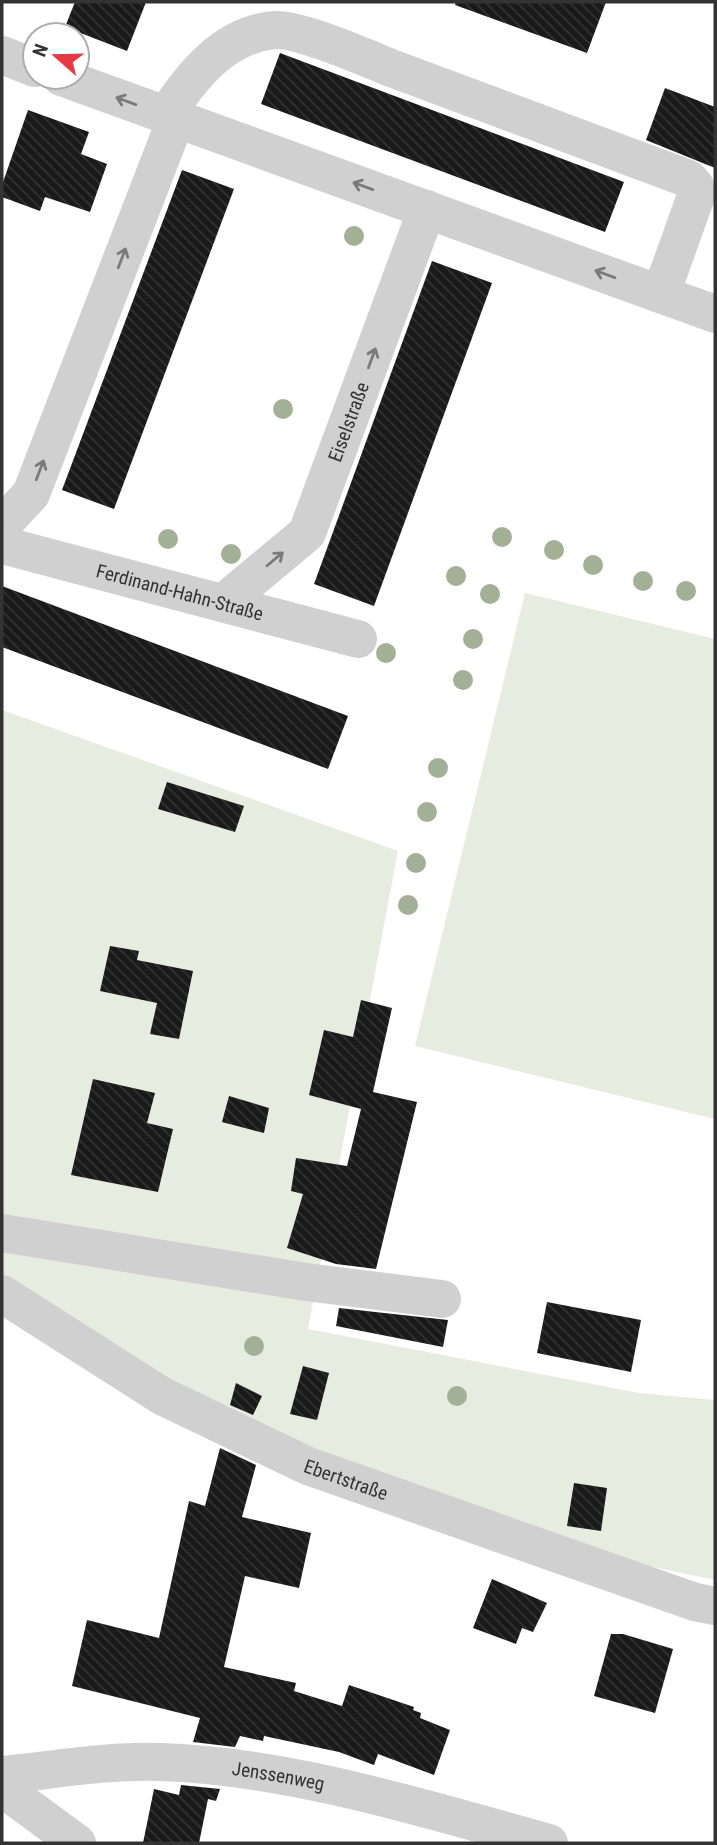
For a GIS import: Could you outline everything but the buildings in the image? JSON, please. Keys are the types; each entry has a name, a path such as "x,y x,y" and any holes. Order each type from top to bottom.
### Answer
{"street":[{"path":"2,525 31,494 171,117 202,66 235,44 265,33 292,32 689,179 695,186 696,196 667,277 657,293"},
{"path":"2,55 21,62"},
{"path":"91,88 715,314"},
{"name":"Eiselstraße","path":"223,603 307,533 427,209"},
{"name":"Ferdinand-Hahn-Straße","path":"2,545 358,639"},
{"path":"2,1233 306,1282 442,1299"},
{"name":"Ebertstraße","path":"2,1294 162,1396 308,1466 695,1602 715,1606"},
{"name":"Jenssenweg","path":"2,1775 159,1762 229,1768 377,1796 549,1843"},
{"path":"2,1788 77,1843"}],"shaded area":[{"path":"525,593 715,639 715,1119 415,1046"},
{"path":"2,710 398,851 308,1329 639,1393 715,1400 715,1580 615,1559 314,1457 166,1387 2,1281"}]}
